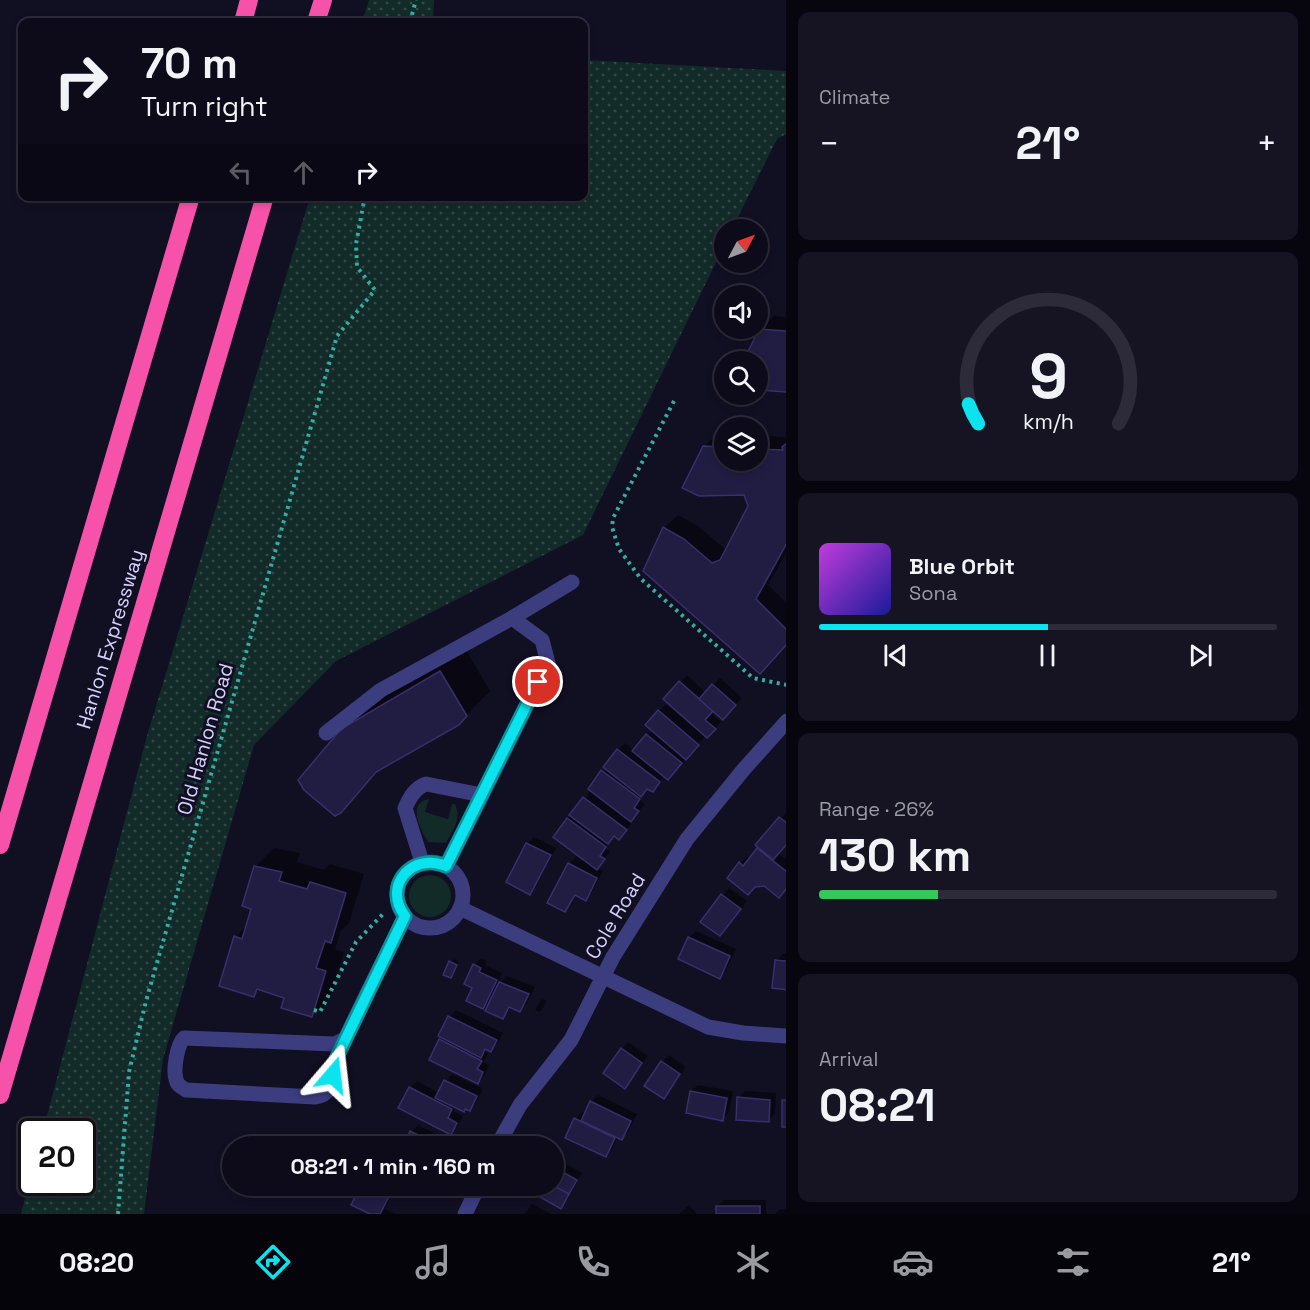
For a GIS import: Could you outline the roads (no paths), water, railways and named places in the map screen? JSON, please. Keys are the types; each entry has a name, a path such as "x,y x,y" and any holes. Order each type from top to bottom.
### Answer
{"highway":[{"path":"244,18 249,0"},
{"path":"317,18 323,0"},
{"path":"0,845 190,201"},
{"name":"Hanlon Expressway","path":"0,1095 264,201"}],"street":[{"path":"326,733 381,690 512,618 572,582"},
{"path":"446,866 548,663 542,640 512,618"},
{"name":"Cole Road","path":"502,1136 520,1106 571,1040 613,957 687,839 786,721"},
{"path":"422,862 405,808 413,793 426,784 482,795"},
{"path":"422,862 446,866 460,880 463,890 460,908 454,918 446,924 426,928 416,925 405,916 398,902 399,882 412,866 422,862"},
{"path":"460,908 708,1027 743,1033 786,1036"},
{"path":"345,1039 334,1044 184,1038 178,1045 175,1077 177,1083 186,1090 321,1096 331,1088 335,1061 405,916"},
{"path":"465,1214 474,1196"}]}
